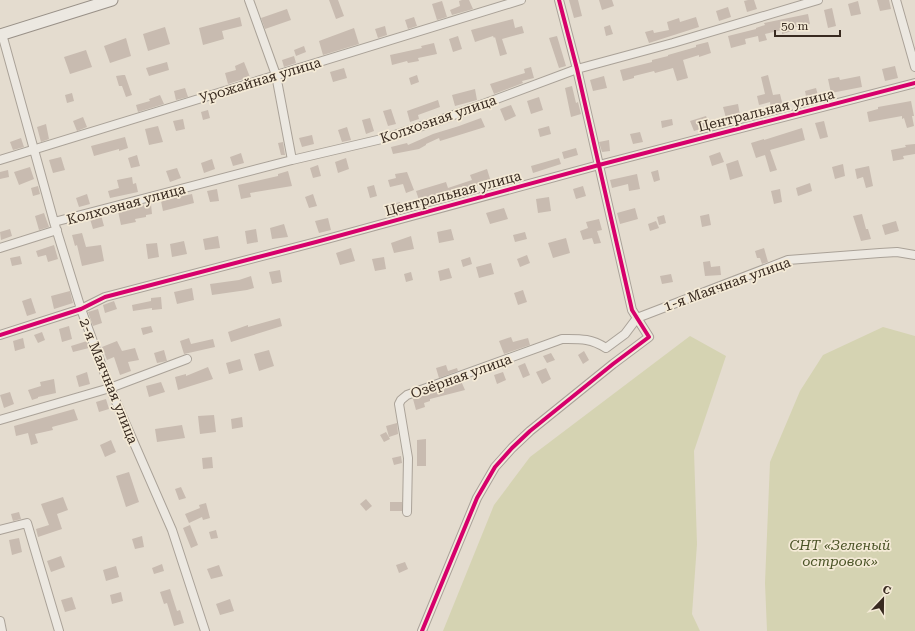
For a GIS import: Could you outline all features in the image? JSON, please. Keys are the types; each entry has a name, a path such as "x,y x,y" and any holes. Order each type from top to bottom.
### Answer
{"main road":[{"path":"1,34 112,0"}],"street":[{"path":"249,0 276,75 292,160"},
{"name":"Урожайная улица","path":"0,160 521,0"},
{"path":"422,631 477,498 496,467 512,448 530,431 649,337 632,310 577,69 559,0"},
{"name":"Колхозная улица","path":"0,248 55,226 292,160 386,138 577,69 673,43 818,0"},
{"path":"896,0 915,67"},
{"name":"2-я Маячная улица","path":"1,34 35,149 55,226 81,310 110,388 172,530 205,631"},
{"name":"Центральная улица","path":"0,335 81,310 105,297 316,242 599,165 915,83"},
{"name":"1-я Маячная улица","path":"637,318 788,260 880,252 897,252 915,255"},
{"name":"Озёрная улица","path":"408,512 408,458 399,404 401,400 407,395 562,339 584,339 596,342 606,348 625,334 637,318"},
{"path":"0,420 110,388 187,359"},
{"path":"0,530 27,523 59,631"},
{"path":"0,621 2,631"}],"green space":[{"name":"СНТ «Зеленый островок»","path":"883,327 915,336 915,631 767,631 765,583 770,462 800,391 823,355"},
{"path":"690,336 726,356 694,451 697,544 692,614 700,631 443,631 494,505 530,457"}],"building":[{"path":"329,0 338,0 344,16 336,19"},
{"path":"469,0 473,9 452,15 450,10 460,6 459,1"},
{"path":"569,0 578,0 582,16 574,18"},
{"path":"599,0 612,0 614,6 602,10"},
{"path":"754,0 757,9 747,12 744,1"},
{"path":"877,0 889,0 891,9 880,11"},
{"path":"442,1 447,17 437,20 432,4"},
{"path":"858,1 861,14 851,16 848,4"},
{"path":"728,7 731,17 719,21 716,11"},
{"path":"832,8 836,26 828,28 824,10"},
{"path":"287,9 291,20 265,29 261,18"},
{"path":"808,14 810,24 791,28 792,31 782,34 782,30 765,34 767,40 759,42 758,36 745,39 746,44 731,48 728,36 756,29 765,25 764,23"},
{"path":"240,17 242,26 222,31 224,39 203,45 199,28"},
{"path":"414,17 417,26 408,29 405,20"},
{"path":"696,17 699,27 649,43 645,32 653,30 654,33 669,30 667,22 679,18 680,22"},
{"path":"513,19 515,28 522,26 524,33 502,39 507,54 500,56 495,37 494,38 493,36 475,42 471,30"},
{"path":"610,25 613,34 606,36 604,27"},
{"path":"385,26 387,35 378,38 375,29"},
{"path":"165,27 170,44 148,51 143,34"},
{"path":"354,28 359,44 323,55 319,41"},
{"path":"458,36 462,49 453,52 449,39"},
{"path":"557,36 566,66 559,68 549,38"},
{"path":"126,38 131,56 110,63 104,46"},
{"path":"708,42 711,53 683,60 688,78 677,81 673,68 655,73 654,71 634,76 634,78 623,81 620,70 652,62 652,60"},
{"path":"434,43 437,54 418,58 419,61 408,63 407,61 392,65 390,55 422,48 421,46"},
{"path":"304,46 306,52 296,56 294,50"},
{"path":"86,50 92,67 70,74 64,57"},
{"path":"294,56 296,63 284,67 282,60"},
{"path":"167,62 169,70 149,76 146,68"},
{"path":"244,62 250,77 228,84 225,73 236,70 235,66"},
{"path":"895,66 898,78 885,81 882,69"},
{"path":"531,67 534,78 522,81 523,83 494,94 490,84 525,73 524,69"},
{"path":"344,68 347,78 333,82 330,72"},
{"path":"125,75 132,95 126,97 122,86 119,86 116,76"},
{"path":"417,75 419,82 411,85 409,78"},
{"path":"768,75 773,95 780,94 783,106 771,109 770,102 759,105 757,96 765,94 761,77"},
{"path":"604,76 607,88 593,91 590,80"},
{"path":"860,76 862,87 831,93 828,79 839,77 840,80"},
{"path":"572,86 576,103 578,102 581,114 571,117 565,88"},
{"path":"185,88 188,97 176,100 174,91"},
{"path":"816,88 819,99 807,101 805,91"},
{"path":"475,89 477,100 455,106 452,95"},
{"path":"72,93 74,101 67,103 65,95"},
{"path":"160,95 164,104 138,112 136,105 150,101 149,99"},
{"path":"539,97 543,110 531,114 527,101"},
{"path":"438,100 440,107 418,115 419,119 410,122 407,111"},
{"path":"911,101 914,126 907,128 902,116 869,122 867,112 878,109 878,107"},
{"path":"738,104 740,115 726,118 723,107"},
{"path":"511,105 516,116 505,121 500,109"},
{"path":"391,109 396,124 388,126 383,111"},
{"path":"208,110 210,118 203,120 201,112"},
{"path":"706,116 710,126 694,131 690,121"},
{"path":"83,117 87,127 77,131 73,121"},
{"path":"370,118 374,131 366,134 362,120"},
{"path":"481,118 485,127 440,141 439,138 419,149 393,154 391,147 407,143 408,145 433,134"},
{"path":"183,119 185,129 176,131 173,121"},
{"path":"672,119 673,125 662,128 661,121"},
{"path":"824,121 828,137 820,139 815,123"},
{"path":"46,124 49,139 41,142 37,127"},
{"path":"158,126 163,142 149,145 145,129"},
{"path":"549,126 551,134 540,137 538,129"},
{"path":"347,127 351,140 342,142 338,130"},
{"path":"802,128 805,140 770,150 777,170 770,172 765,155 756,158 751,143"},
{"path":"640,132 643,142 633,144 630,134"},
{"path":"312,135 314,144 302,147 299,138"},
{"path":"125,137 128,148 94,156 91,146"},
{"path":"21,138 24,147 13,150 10,142"},
{"path":"609,140 610,151 602,152 599,142"},
{"path":"283,142 285,155 281,155 278,143"},
{"path":"915,144 915,154 903,156 904,159 893,161 891,150 906,147 905,145"},
{"path":"576,148 578,155 564,159 562,152"},
{"path":"720,152 724,162 712,166 709,156"},
{"path":"241,153 244,163 233,166 230,157"},
{"path":"137,155 140,166 131,168 128,158"},
{"path":"61,157 65,170 53,173 49,160"},
{"path":"346,158 349,169 338,173 335,162"},
{"path":"559,158 561,164 533,173 531,166"},
{"path":"212,159 215,169 204,173 201,163"},
{"path":"738,160 743,176 730,180 726,164"},
{"path":"843,164 845,176 835,179 832,167"},
{"path":"318,165 321,176 313,178 310,168"},
{"path":"869,166 873,186 866,188 863,177 857,179 855,169"},
{"path":"30,167 34,179 19,185 14,172"},
{"path":"177,168 181,178 170,182 166,171"},
{"path":"487,169 491,182 467,189 468,191 447,199 448,201 441,202 440,200 421,206 416,191 446,182 448,188 472,180 470,175"},
{"path":"8,170 9,177 0,179 0,172"},
{"path":"658,170 660,180 654,182 651,172"},
{"path":"288,171 292,186 250,193 251,197 241,199 238,185 278,176 278,174"},
{"path":"407,172 414,190 406,193 403,184 390,187 388,180 396,178 395,174"},
{"path":"637,174 640,189 629,191 628,184 612,188 610,180"},
{"path":"132,177 133,184 136,183 138,192 110,198 108,191 119,188 117,180"},
{"path":"810,183 812,191 798,196 796,188"},
{"path":"374,185 377,196 370,198 367,187"},
{"path":"38,186 40,194 33,196 31,188"},
{"path":"583,186 586,196 576,199 573,189"},
{"path":"217,189 219,201 210,202 207,191"},
{"path":"780,189 782,202 774,204 771,191"},
{"path":"87,194 90,204 79,207 76,198"},
{"path":"192,194 194,203 163,211 161,201"},
{"path":"313,194 317,206 309,208 305,197"},
{"path":"549,197 551,211 538,213 536,199"},
{"path":"400,202 402,210 392,213 389,205"},
{"path":"143,204 144,206 151,204 152,214 135,219 136,222 121,225 118,211"},
{"path":"504,208 508,219 490,224 486,213"},
{"path":"635,208 638,219 620,224 617,213"},
{"path":"44,213 49,227 39,230 35,216"},
{"path":"709,214 711,225 702,227 700,216"},
{"path":"862,214 866,229 868,229 871,239 861,241 853,216"},
{"path":"101,215 104,226 93,229 90,219"},
{"path":"664,215 666,223 659,225 657,217"},
{"path":"328,218 331,230 319,233 315,221"},
{"path":"599,219 602,230 597,231 601,243 594,244 592,238 583,240 580,231 588,228 586,222"},
{"path":"656,221 659,228 650,231 648,224"},
{"path":"896,221 899,231 885,235 882,225"},
{"path":"284,224 288,237 272,239 270,228"},
{"path":"10,229 12,236 1,240 0,232"},
{"path":"256,229 258,242 247,244 245,231"},
{"path":"451,229 454,240 439,243 437,232"},
{"path":"525,232 527,239 515,242 513,235"},
{"path":"82,233 86,247 101,245 104,261 82,266 77,245 75,246 72,235"},
{"path":"218,236 220,248 205,250 203,239"},
{"path":"411,236 414,249 394,253 391,243"},
{"path":"566,238 570,253 553,258 548,243"},
{"path":"184,241 187,254 172,257 170,244"},
{"path":"157,243 159,257 148,259 146,244"},
{"path":"54,245 58,259 48,262 46,255 38,257 36,251"},
{"path":"351,248 355,261 340,265 336,253"},
{"path":"764,248 768,262 762,264 760,258 757,258 755,251"},
{"path":"527,255 530,263 520,267 517,259"},
{"path":"20,256 22,264 12,266 10,258"},
{"path":"384,257 386,269 375,271 372,259"},
{"path":"470,257 472,264 463,267 461,260"},
{"path":"710,261 711,267 720,266 721,275 705,276 703,262"},
{"path":"491,263 494,274 479,278 476,267"},
{"path":"449,268 452,278 440,281 438,271"},
{"path":"280,270 282,282 272,284 269,272"},
{"path":"411,272 413,280 406,282 404,274"},
{"path":"671,274 673,282 662,284 660,276"},
{"path":"251,276 254,288 212,295 210,284 239,280"},
{"path":"192,288 194,300 177,304 174,292"},
{"path":"523,290 527,302 518,305 514,293"},
{"path":"70,291 73,303 54,309 51,296"},
{"path":"161,297 162,309 152,310 152,308 133,311 132,305 151,301 151,298"},
{"path":"31,298 36,313 27,316 22,301"},
{"path":"114,301 117,309 105,313 103,305"},
{"path":"98,309 102,323 93,326 88,312"},
{"path":"280,318 282,326 231,342 228,332 248,325 248,327"},
{"path":"69,326 72,339 62,342 59,329"},
{"path":"151,326 153,332 143,335 141,328"},
{"path":"42,332 45,340 38,343 34,335"},
{"path":"511,337 513,342 528,338 530,345 504,354 499,341"},
{"path":"23,338 25,348 15,351 13,341"},
{"path":"189,338 191,344 213,339 215,347 184,354 180,341"},
{"path":"87,341 89,348 73,352 71,346"},
{"path":"117,341 122,351 135,348 139,360 128,362 131,371 120,375 114,357 107,360 102,347"},
{"path":"164,350 167,361 157,363 154,353"},
{"path":"269,350 274,366 259,371 254,354"},
{"path":"584,351 589,360 583,364 578,355"},
{"path":"551,353 555,360 547,363 543,356"},
{"path":"240,359 243,370 229,374 226,363"},
{"path":"525,363 530,375 523,378 518,366"},
{"path":"446,365 448,371 457,368 458,371 439,378 436,368"},
{"path":"208,367 213,379 178,390 175,377 186,374 186,376"},
{"path":"546,368 551,379 542,384 536,372"},
{"path":"87,372 90,384 79,387 76,376"},
{"path":"503,372 506,380 497,384 494,375"},
{"path":"54,379 56,393 32,400 28,390 41,386 40,382"},
{"path":"461,381 465,390 430,399 430,401 424,403 425,407 416,410 413,399 428,395"},
{"path":"161,382 165,392 149,397 146,386"},
{"path":"10,392 14,404 4,408 0,395"},
{"path":"106,399 109,409 99,412 96,402"},
{"path":"74,409 78,420 52,427 53,430 35,434 38,443 31,445 28,433 16,436 14,426"},
{"path":"214,415 216,432 200,434 198,416"},
{"path":"242,417 243,427 232,429 231,419"},
{"path":"397,423 398,434 389,437 386,426"},
{"path":"182,425 185,438 157,442 155,429"},
{"path":"386,432 390,439 384,442 380,435"},
{"path":"426,439 426,466 417,466 417,440"},
{"path":"111,440 116,452 105,457 100,445"},
{"path":"401,456 402,463 394,465 392,458"},
{"path":"212,457 213,468 203,469 202,458"},
{"path":"129,472 139,502 126,507 116,476"},
{"path":"181,487 186,498 179,500 175,489"},
{"path":"63,497 68,510 57,514 62,529 38,537 36,529 49,525 41,504"},
{"path":"366,499 372,506 366,511 360,504"},
{"path":"390,502 402,502 402,511 390,511"},
{"path":"206,503 210,518 203,520 202,517 189,523 185,514 200,508 199,505"},
{"path":"19,512 21,519 13,521 11,514"},
{"path":"190,525 198,545 191,548 183,528"},
{"path":"216,530 218,538 211,539 209,532"},
{"path":"142,536 144,547 135,549 132,539"},
{"path":"19,538 22,552 12,555 9,540"},
{"path":"61,556 65,567 51,572 47,561"},
{"path":"405,562 408,569 399,573 396,565"},
{"path":"162,564 164,571 154,574 152,568"},
{"path":"219,565 223,576 211,579 207,569"},
{"path":"116,566 119,577 106,581 103,570"},
{"path":"170,589 177,611 180,610 184,623 174,626 167,603 164,604 160,592"},
{"path":"121,592 123,601 112,604 110,595"},
{"path":"72,597 76,609 65,612 61,600"},
{"path":"230,599 234,611 220,615 216,604"}],"cycle path":[{"path":"422,631 477,498 495,467 530,431 649,337 632,310 577,69 559,0"},
{"path":"0,335 81,309 105,297 316,242 599,165 915,83"}]}
